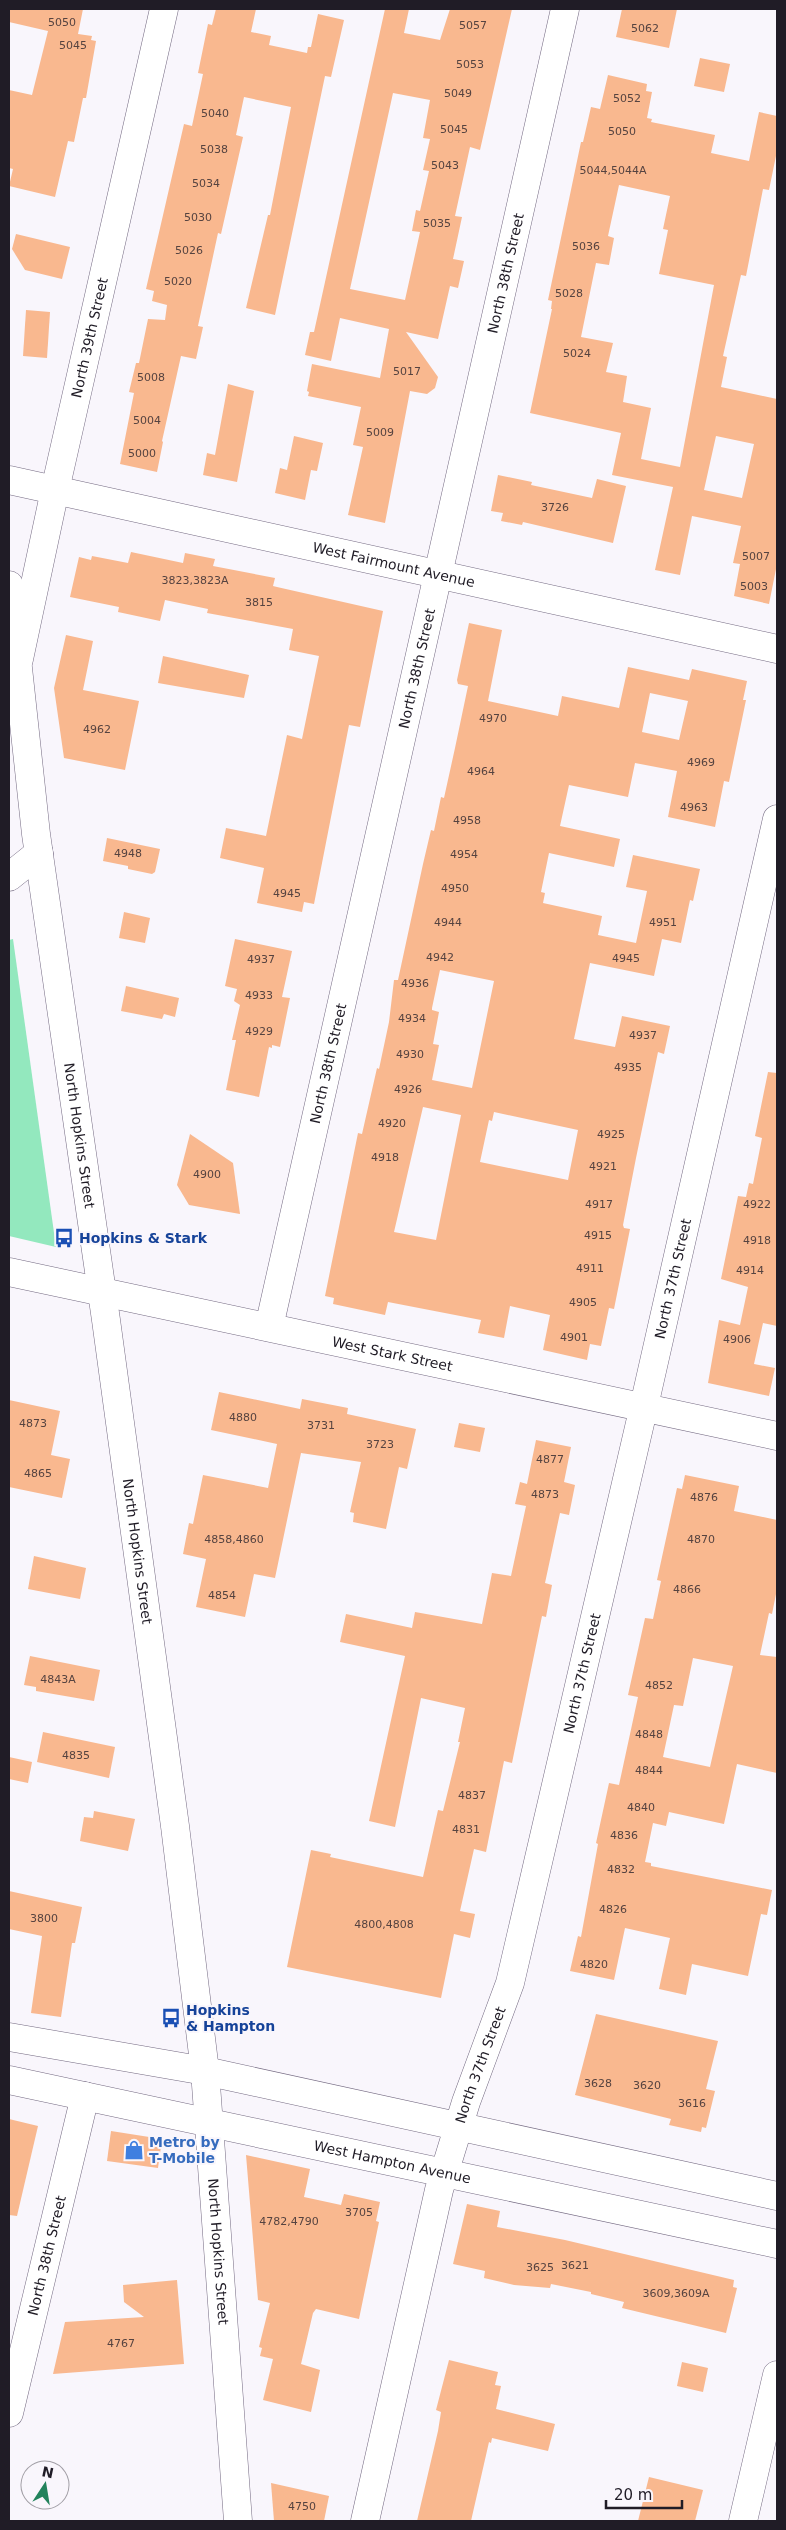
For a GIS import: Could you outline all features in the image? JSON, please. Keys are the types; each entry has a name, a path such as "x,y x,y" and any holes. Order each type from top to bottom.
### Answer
{"street":[{"name":"North 39th Street","path":"17,668 55,490 164,9"},
{"name":"North 38th Street","path":"270,1327 565,9"},
{"name":"West Fairmount Avenue","path":"9,480 777,649"},
{"name":"North Hopkins Street","path":"9,585 39,853 102,1292 173,1816 205,2070 238,2521"},
{"name":"North 37th Street","path":"365,2521 444,2171 458,2126 510,1983 644,1406 777,819"},
{"path":"9,877 39,853"},
{"name":"West Stark Street","path":"9,1272 644,1406 777,1436"},
{"path":"9,2037 205,2070 777,2196"},
{"name":"West Hampton Avenue","path":"9,2080 444,2171 777,2244"},
{"name":"North 38th Street","path":"9,2413 84,2096"},
{"path":"743,2521 777,2376"}],"green space":[{"path":"13,939 56,1247 9,1236 9,940"}],"building":[{"path":"9,9 83,9 78,34 92,36 91,40 96,41 86,98 83,98 74,142 68,141 55,197 9,186 13,169 9,168 9,90 32,95 48,31 9,22"},
{"path":"216,9 256,9 251,32 271,36 269,45 307,53 308,47 311,47 318,14 344,20 331,77 325,76 275,315 246,308 268,215 270,215 291,107 244,97 236,135 243,137 221,234 218,233 198,326 203,327 196,359 181,356 157,472 120,464 134,393 129,392 136,363 139,363 148,319 165,320 167,305 152,301 154,291 146,289 184,124 192,126 203,74 198,73 208,24 212,25"},
{"path":"385,9 409,9 404,33 440,40 450,9 512,9 480,150 470,147 455,216 462,217 453,259 464,261 458,288 450,286 438,339 406,332 438,377 435,388 427,394 410,391 385,523 348,515 363,447 353,445 361,407 308,396 309,392 307,391 312,364 380,378 389,329 340,318 331,361 305,355 310,332 314,332","holes":["393,93 430,100 423,138 430,139 423,170 429,171 420,211 416,210 412,231 420,232 405,300 350,289"]},
{"path":"622,9 677,9 669,48 616,37"},
{"path":"700,58 730,64 724,92 694,86"},
{"path":"608,75 647,84 646,91 652,92 647,118 652,119 651,122 715,135 711,153 749,161 759,112 777,116 777,151 769,190 763,189 746,276 741,275 723,356 727,357 721,387 777,399 777,564 769,604 734,596 740,564 733,563 741,526 692,516 680,575 655,570 673,487 612,475 621,433 530,413 552,309 552,301 548,300 581,142 583,142 591,107 600,109","holes":["619,185 670,196 663,229 668,230 659,274 714,285 680,467 641,459 651,408 623,402 627,376 606,372 613,343 581,337 596,263 609,265 614,238 608,236","716,436 754,444 742,498 704,490"]},
{"path":"16,234 70,247 62,279 25,270 12,249"},
{"path":"26,310 50,312 47,358 23,356"},
{"path":"228,384 254,391 237,482 203,475 207,453 215,455"},
{"path":"294,436 323,443 317,471 311,470 305,500 275,493 280,468 287,470"},
{"path":"498,475 532,482 531,485 592,498 597,479 626,486 613,543 523,522 522,525 501,521 503,513 491,511"},
{"path":"131,552 183,563 185,553 215,559 213,566 275,578 273,586 383,611 360,727 349,725 314,904 304,902 302,912 257,903 264,868 220,858 226,828 266,836 287,735 302,739 319,656 289,650 293,629 207,613 208,609 165,600 160,621 118,612 119,607 70,597 79,557 91,560 92,556 128,563"},
{"path":"469,623 502,630 488,701 558,716 562,696 619,708 628,667 689,680 692,669 747,681 743,700 746,700 729,782 724,781 715,827 668,817 677,771 635,763 628,797 569,785 560,826 620,839 614,867 549,853 541,892 545,893 543,903 602,916 598,935 636,943 647,891 626,887 633,855 700,869 693,901 690,900 681,943 662,939 654,976 590,963 574,1039 615,1047 622,1016 670,1026 664,1054 658,1052 636,1158 623,1225 624,1228 630,1229 614,1309 609,1308 601,1346 590,1344 587,1360 543,1350 550,1315 510,1306 504,1338 478,1333 481,1320 388,1302 385,1315 333,1304 334,1298 325,1296 358,1133 362,1134 377,1068 379,1069 389,1022 394,980 398,980 431,830 434,831 441,797 444,798 455,748 468,686 458,684 457,680","holes":["650,693 688,701 679,740 642,732","440,970 494,981 472,1088 432,1080 439,1045 433,1044 439,1012 432,1010","423,1107 461,1115 436,1240 394,1232","494,1112 578,1130 568,1180 480,1162 489,1120 492,1121"]},
{"path":"66,635 93,641 83,690 139,701 125,770 64,758 54,688"},
{"path":"163,656 249,675 244,698 158,683"},
{"path":"107,838 160,849 155,872 152,874 128,869 128,866 103,861"},
{"path":"124,912 150,918 145,943 119,938"},
{"path":"235,939 292,951 282,997 290,998 280,1047 272,1045 272,1048 269,1047 259,1097 226,1090 236,1040 232,1040 240,1005 234,1001 237,989 225,986"},
{"path":"126,986 179,998 175,1017 164,1014 162,1019 121,1011"},
{"path":"768,1072 777,1073 777,1326 763,1323 754,1364 775,1368 769,1396 708,1383 719,1320 740,1325 748,1287 721,1279 738,1196 746,1197 749,1183 753,1184 762,1138 755,1136"},
{"path":"190,1134 233,1163 240,1214 189,1205 177,1185"},
{"path":"219,1392 300,1409 302,1399 348,1408 347,1414 416,1429 407,1469 399,1467 386,1529 353,1522 354,1513 350,1512 361,1462 301,1453 275,1578 254,1574 245,1617 196,1607 206,1559 183,1554 189,1523 193,1524 203,1475 268,1488 277,1444 211,1430"},
{"path":"9,1400 60,1411 51,1455 70,1459 62,1498 9,1487"},
{"path":"459,1423 485,1428 480,1452 454,1447"},
{"path":"536,1440 571,1447 564,1482 575,1485 569,1515 560,1513 545,1583 552,1585 546,1617 542,1616 512,1763 504,1761 486,1852 474,1849 460,1911 475,1914 470,1938 454,1934 441,1998 287,1967 311,1850 331,1854 330,1857 423,1877 438,1810 443,1811 460,1742 458,1742 465,1708 421,1698 395,1827 369,1821 405,1656 340,1642 346,1614 412,1628 415,1612 482,1624 492,1573 511,1576 526,1506 515,1504 520,1482 527,1484"},
{"path":"685,1475 739,1486 734,1511 777,1520 777,1589 772,1614 769,1613 760,1655 777,1657 777,1773 737,1764 724,1824 669,1812 666,1826 653,1823 645,1862 651,1863 651,1866 772,1890 767,1915 761,1914 748,1976 692,1964 686,1995 659,1989 670,1938 625,1928 614,1980 570,1971 578,1936 581,1937 598,1844 596,1843 609,1783 619,1785 638,1697 628,1695 645,1618 653,1619 661,1581 657,1580 677,1488 682,1489","holes":["693,1658 733,1666 710,1767 663,1757 674,1705 683,1706"]},
{"path":"34,1556 86,1568 80,1599 28,1589"},
{"path":"30,1656 100,1670 94,1701 36,1691 36,1687 24,1685"},
{"path":"43,1732 115,1747 109,1778 37,1762"},
{"path":"9,1757 32,1762 28,1783 9,1779"},
{"path":"94,1811 135,1819 128,1851 80,1841 84,1817 93,1818"},
{"path":"9,1891 82,1907 75,1943 72,1943 61,2017 31,2013 42,1936 9,1929"},
{"path":"596,2014 718,2041 706,2089 715,2091 706,2128 702,2127 701,2132 669,2125 671,2119 575,2095"},
{"path":"9,2119 38,2126 17,2216 9,2215"},
{"name":"Metro by T-Mobile","path":"111,2131 162,2139 158,2168 107,2161"},
{"path":"246,2155 310,2169 304,2197 341,2205 344,2194 380,2202 376,2221 379,2222 359,2319 316,2309 313,2313 301,2364 320,2370 311,2412 263,2400 273,2359 260,2356 262,2348 259,2347 270,2303 258,2300"},
{"path":"467,2204 500,2211 497,2227 565,2240 734,2280 733,2287 737,2288 726,2333 622,2308 624,2302 591,2294 591,2292 551,2284 550,2288 514,2285 484,2278 485,2271 453,2264"},
{"path":"177,2280 184,2364 53,2374 65,2322 144,2317 124,2302 123,2285"},
{"path":"449,2360 498,2372 495,2385 501,2386 496,2409 555,2424 548,2451 492,2438 491,2443 489,2442 471,2521 417,2521 438,2431 441,2412 436,2410"},
{"path":"682,2362 708,2368 703,2392 677,2386"},
{"path":"649,2477 703,2490 695,2521 638,2521"},
{"path":"271,2483 329,2496 324,2521 274,2521"}],"place":[{"name":"Hopkins & Stark","path":"64,1238"},
{"name":"Hopkins & Hampton","path":"171,2018"},
{"name":"Metro by T-Mobile","path":"134,2150"}]}
